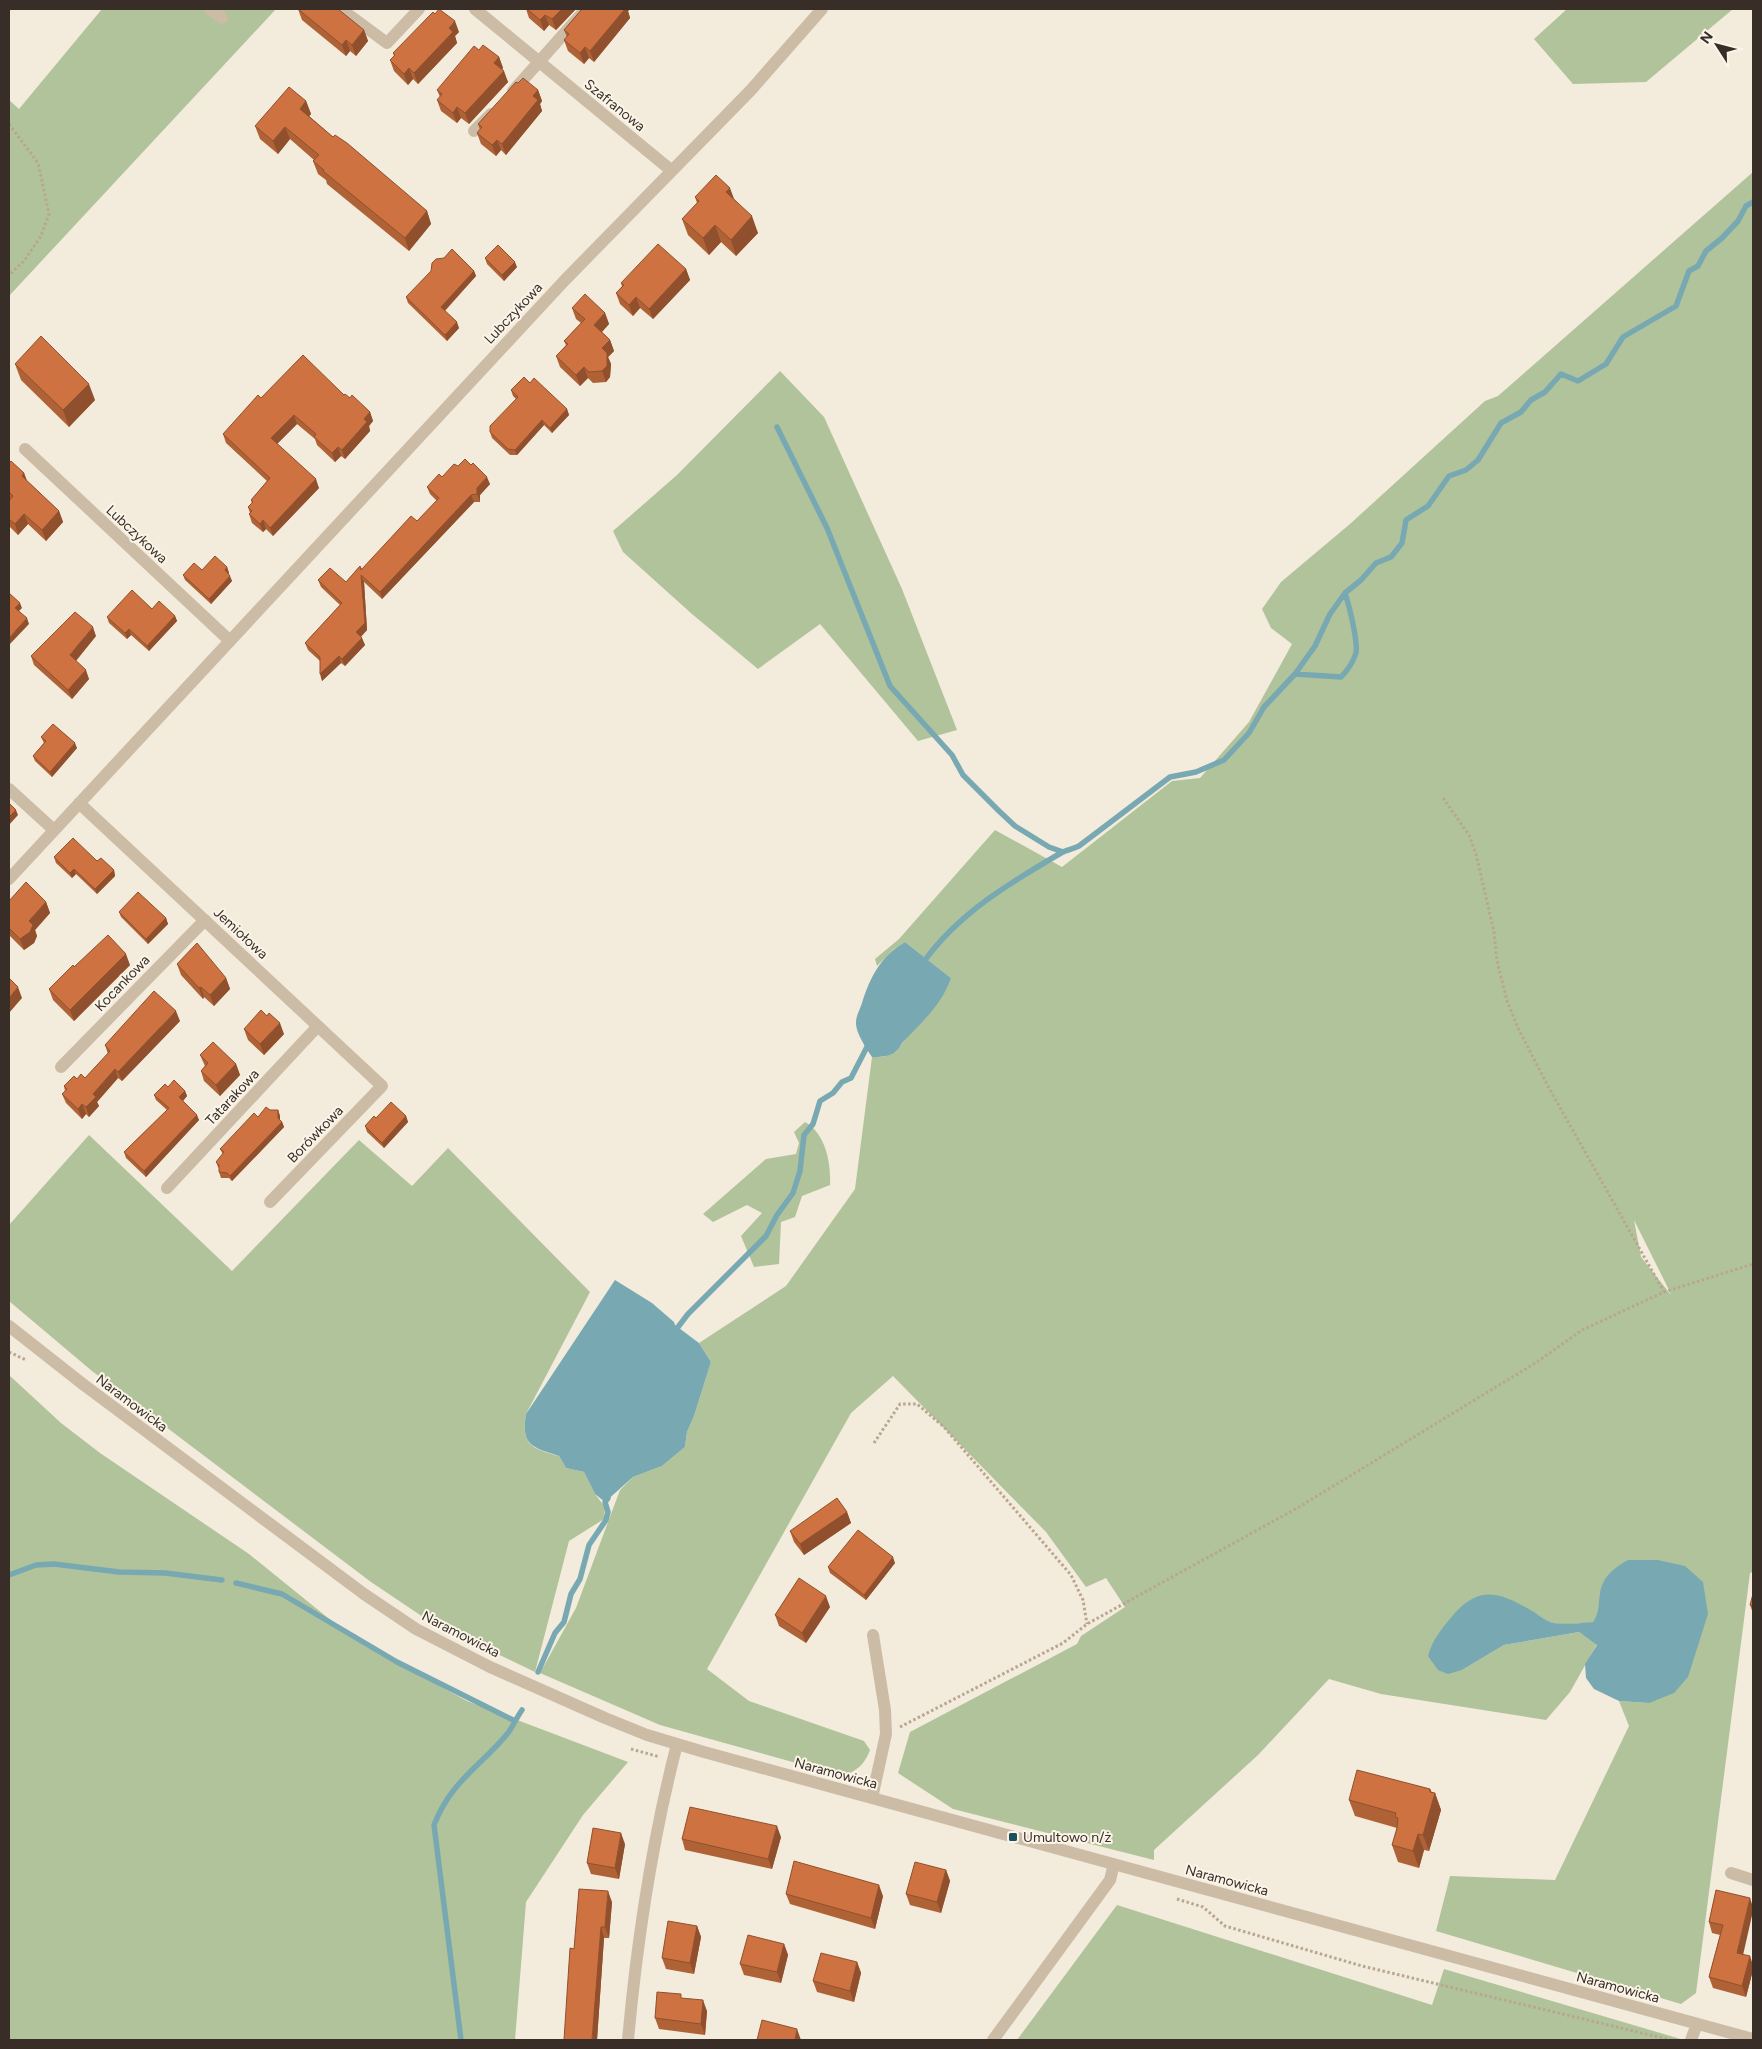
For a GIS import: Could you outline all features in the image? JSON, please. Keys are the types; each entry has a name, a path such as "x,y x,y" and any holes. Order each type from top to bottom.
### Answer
{"street":[{"path":"210,9 222,18"},
{"path":"345,12 387,42 420,9"},
{"name":"Szafranowa","path":"475,9 672,171"},
{"path":"474,131 586,9"},
{"name":"Lubczykowa","path":"9,879 565,280 751,90 822,9"},
{"name":"Lubczykowa","path":"25,449 229,640"},
{"path":"9,789 54,830"},
{"name":"Jemiołowa","path":"79,803 382,1086"},
{"name":"Kocankowa","path":"61,1067 204,920"},
{"name":"Tatarakowa","path":"168,1188 318,1026"},
{"name":"Borówkowa","path":"270,1202 382,1086"},
{"name":"Naramowicka","path":"9,1326 124,1415 364,1594 416,1629 475,1660 647,1735 1753,2039"},
{"path":"872,1635 885,1710 886,1734 872,1798"},
{"path":"628,2040 636,1951 661,1806 677,1744"},
{"path":"993,2040 1110,1880 1114,1864"},
{"path":"1732,1873 1753,1880"},
{"path":"1691,2040 1697,2024"}],"path":[{"path":"9,124 38,163 49,214 41,236 24,261 9,275"},
{"path":"1443,798 1469,835 1476,854 1494,932 1497,961 1507,1001 1519,1030 1549,1088 1664,1292"},
{"path":"886,1734 1063,1643 1087,1624 1299,1507 1537,1362 1582,1330 1664,1292 1753,1264"},
{"path":"874,1443 900,1404 917,1404 944,1427 1071,1575 1083,1600 1087,1624"},
{"path":"1175,1899 1202,1907 1225,1926 1362,1966 1672,2040"}],"green space":[{"path":"102,9 276,9 9,296 9,100 19,109"},
{"path":"1567,9 1733,9 1646,82 1573,84 1534,39"},
{"path":"1753,172 1753,1572 1750,1573 1696,1993 1681,2004 1436,1931 1450,1876 1555,1880 1629,1726 1619,1701 1649,1703 1600,1590 1599,1614 1593,1622 1553,1623 1510,1600 1490,1595 1472,1600 1452,1617 1462,1670 1504,1645 1579,1632 1597,1644 1570,1692 1546,1720 1381,1694 1329,1679 1258,1755 1154,1850 1154,1860 953,1809 898,1773 910,1732 1077,1644 1081,1636 1125,1607 1106,1578 1086,1587 1046,1532 893,1376 851,1413 707,1669 749,1701 864,1741 870,1750 865,1760 853,1772 843,1776 660,1725 540,1673 576,1608 620,1490 633,1477 662,1466 685,1447 687,1432 711,1362 699,1343 786,1286 855,1189 872,1057 883,1057 896,1052 951,978 905,942 894,949 877,966 875,959 899,939 995,830 1062,867 1172,781 1200,778 1249,722 1292,644 1271,628 1262,609 1281,582 1350,524 1485,401 1498,396","holes":["1634,1220 1671,1295 1641,1257"]},
{"path":"780,371 824,417 902,589 957,730 918,741 820,624 758,669 692,614 623,552 613,531 677,475"},
{"path":"805,1122 818,1134 826,1150 830,1185 802,1196 795,1217 781,1222 779,1264 754,1267 741,1236 762,1213 747,1205 713,1222 703,1214 766,1159 796,1154 799,1143 794,1132"},
{"path":"89,1135 232,1271 359,1140 412,1186 448,1148 590,1292 526,1414 525,1433 530,1444 559,1456 566,1468 584,1472 595,1494 605,1507 604,1519 569,1541 535,1672 429,1621 371,1582 92,1371 9,1301 9,1225"},
{"path":"9,1375 61,1423 100,1453 249,1554 354,1639 467,1701 628,1762 583,1815 526,1902 515,2040 9,2040"},
{"path":"1117,1905 1432,2005 1444,1969 1684,2040 1017,2040"}],"water":[{"path":"905,942 951,978 937,1004 894,1053 881,1057 872,1057 859,1035 856,1026 857,1017 869,984 878,968 889,954"},
{"path":"615,1280 652,1303 675,1325 699,1343 711,1362 687,1432 685,1447 662,1466 633,1477 605,1502 595,1494 584,1472 566,1468 559,1456 541,1450 530,1443 525,1432 525,1424 526,1414"},
{"path":"1628,1560 1658,1560 1685,1566 1703,1582 1708,1614 1688,1677 1674,1693 1649,1703 1619,1701 1594,1689 1586,1678 1585,1664 1597,1645 1579,1632 1504,1645 1462,1670 1448,1674 1438,1670 1428,1656 1435,1639 1454,1614 1464,1604 1483,1595 1492,1595 1512,1600 1554,1623 1593,1622 1598,1611 1600,1592 1604,1581 1614,1569"}],"building":[{"path":"298,9 338,9 364,30 352,45 346,40 342,45"},
{"path":"439,9 455,21 449,28 453,32 414,73 409,68 404,74 390,60 395,55 393,53 433,12 435,14"},
{"path":"527,9 562,9 552,19 545,15 540,20"},
{"path":"582,9 625,9 590,51 585,47 580,53 564,40 569,34 564,30"},
{"path":"483,45 499,57 494,63 504,71 465,113 457,107 453,113 437,100 442,94 437,90 474,46 479,50"},
{"path":"523,78 538,90 533,96 538,100 502,144 497,140 492,145 477,133 482,127 478,124 516,82 518,83"},
{"path":"289,87 306,101 300,109 333,137 335,135 347,143 427,211 405,238 323,171 313,161 319,155 285,127 273,141 255,126"},
{"path":"716,175 730,188 726,192 752,216 731,240 715,225 703,238 682,219 699,201 695,197"},
{"path":"658,244 686,269 649,309 636,297 629,305 616,293 624,285 621,283"},
{"path":"498,245 515,262 502,275 485,258"},
{"path":"452,249 474,271 441,307 457,322 445,335 406,297 431,271 432,263 436,259 444,258"},
{"path":"585,294 605,313 594,325 610,340 602,348 607,353 607,366 602,371 589,372 584,367 576,375 556,356 568,344 564,341 585,319 572,308"},
{"path":"41,336 89,384 63,410 15,364"},
{"path":"303,355 344,395 350,398 352,395 370,412 364,419 367,422 342,450 338,447 332,453 314,437 316,434 294,415 271,438 316,479 270,528 263,520 260,524 249,514 252,511 248,507 253,502 251,500 270,478 223,434 258,395 261,398"},
{"path":"524,377 530,383 534,378 567,409 550,428 542,420 515,450 508,449 490,432 490,426 518,397 511,390"},
{"path":"465,459 471,465 473,463 487,477 477,488 477,494 471,495 380,592 361,575 365,623 356,632 362,638 342,659 339,656 320,674 320,657 305,643 342,603 318,580 330,568 346,582 360,566 361,570 411,516 417,521 439,498 427,487 439,474 442,477 454,464 458,466"},
{"path":"11,461 24,473 22,476 59,511 42,530 24,514 15,524 9,519 9,501 13,496 9,492 9,463"},
{"path":"215,556 227,567 225,570 230,576 209,599 183,575 194,563 202,570"},
{"path":"132,590 152,609 159,601 175,616 147,646 129,629 125,633 107,617"},
{"path":"9,593 20,603 15,608 27,618 9,638"},
{"path":"75,612 93,627 70,655 86,670 68,690 31,656"},
{"path":"53,724 75,743 50,772 33,756 46,741 41,737"},
{"path":"9,803 16,810 9,817"},
{"path":"73,838 97,861 101,858 114,870 95,889 74,869 70,873 54,857"},
{"path":"26,882 46,902 29,921 33,925 30,932 20,939 9,928 9,901"},
{"path":"138,892 166,918 146,939 119,912"},
{"path":"108,935 126,954 70,1010 49,989 73,965 74,967"},
{"path":"197,943 226,978 210,995 201,987 199,988 177,964"},
{"path":"9,978 18,987 9,998"},
{"path":"154,991 176,1011 118,1072 115,1069 93,1094 96,1097 86,1107 82,1104 78,1109 62,1094 67,1089 64,1086 74,1076 77,1079 81,1074 85,1078 110,1051 105,1045"},
{"path":"261,1010 267,1016 269,1013 280,1023 260,1044 244,1029"},
{"path":"213,1042 236,1064 216,1085 201,1071 208,1063 200,1055"},
{"path":"174,1080 185,1091 179,1097 197,1115 144,1171 124,1152 169,1108 154,1095 165,1084 168,1087"},
{"path":"391,1102 406,1116 382,1143 365,1126 374,1116 376,1118"},
{"path":"266,1107 270,1110 278,1110 278,1118 282,1122 230,1176 227,1173 219,1172 219,1165 216,1162 224,1152 220,1149 254,1113 258,1117"},
{"path":"837,1498 847,1512 800,1544 790,1531"},
{"path":"858,1530 893,1557 864,1595 828,1567"},
{"path":"799,1578 826,1596 802,1633 775,1615"},
{"path":"1753,1594 1753,1606 1750,1605"},
{"path":"1357,1770 1430,1789 1430,1792 1435,1793 1423,1835 1418,1834 1413,1851 1392,1845 1397,1828 1398,1818 1395,1817 1396,1813 1349,1800"},
{"path":"690,1807 777,1826 768,1859 682,1839"},
{"path":"593,1828 621,1833 615,1868 587,1863"},
{"path":"794,1861 879,1885 871,1918 786,1894"},
{"path":"915,1862 946,1870 937,1902 906,1894"},
{"path":"579,1889 608,1891 605,1927 601,1927 592,2040 564,2040 570,1948 574,1949"},
{"path":"1716,1890 1750,1898 1737,1953 1750,1956 1742,1986 1709,1977 1723,1925 1709,1922"},
{"path":"668,1921 697,1926 690,1963 662,1958"},
{"path":"748,1935 784,1944 777,1972 740,1964"},
{"path":"821,1953 857,1962 850,1991 813,1981"},
{"path":"657,1992 681,1994 681,1998 703,2000 701,2024 655,2018"},
{"path":"762,2020 797,2029 795,2040 757,2040"}],"waterway":[{"path":"923,963 937,945 968,914 1004,888 1061,853 1079,846 1170,777 1196,772 1224,760 1249,733 1264,707 1295,674 1315,646 1330,614 1345,593 1361,580 1376,563 1391,557 1402,543 1406,520 1428,506 1449,476 1466,470 1478,460 1501,423 1521,412 1531,400 1545,392 1561,374 1578,381 1606,364 1623,337 1676,306 1689,271 1698,266 1706,251 1722,238 1738,221 1746,206 1753,202"},
{"path":"777,427 827,528 890,686 952,755 963,775 999,811 1015,826 1049,847 1063,852"},
{"path":"1295,674 1341,677 1350,666 1356,653 1356,640 1345,593"},
{"path":"675,1331 688,1314 766,1236 777,1215 793,1193 800,1171 804,1135 813,1124 820,1101 833,1093 842,1082 851,1078 869,1043"},
{"path":"538,1672 555,1633 564,1622 571,1594 580,1579 589,1545 606,1520 608,1512 605,1502 608,1498"},
{"path":"9,1575 36,1565 54,1564 119,1572 165,1573 222,1580"},
{"path":"236,1583 282,1594 397,1662 515,1721"},
{"path":"461,2040 434,1825 449,1797 467,1775 508,1733 522,1710"}],"place":[{"name":"Umultowo n/ż","path":"1013,1837"}]}
